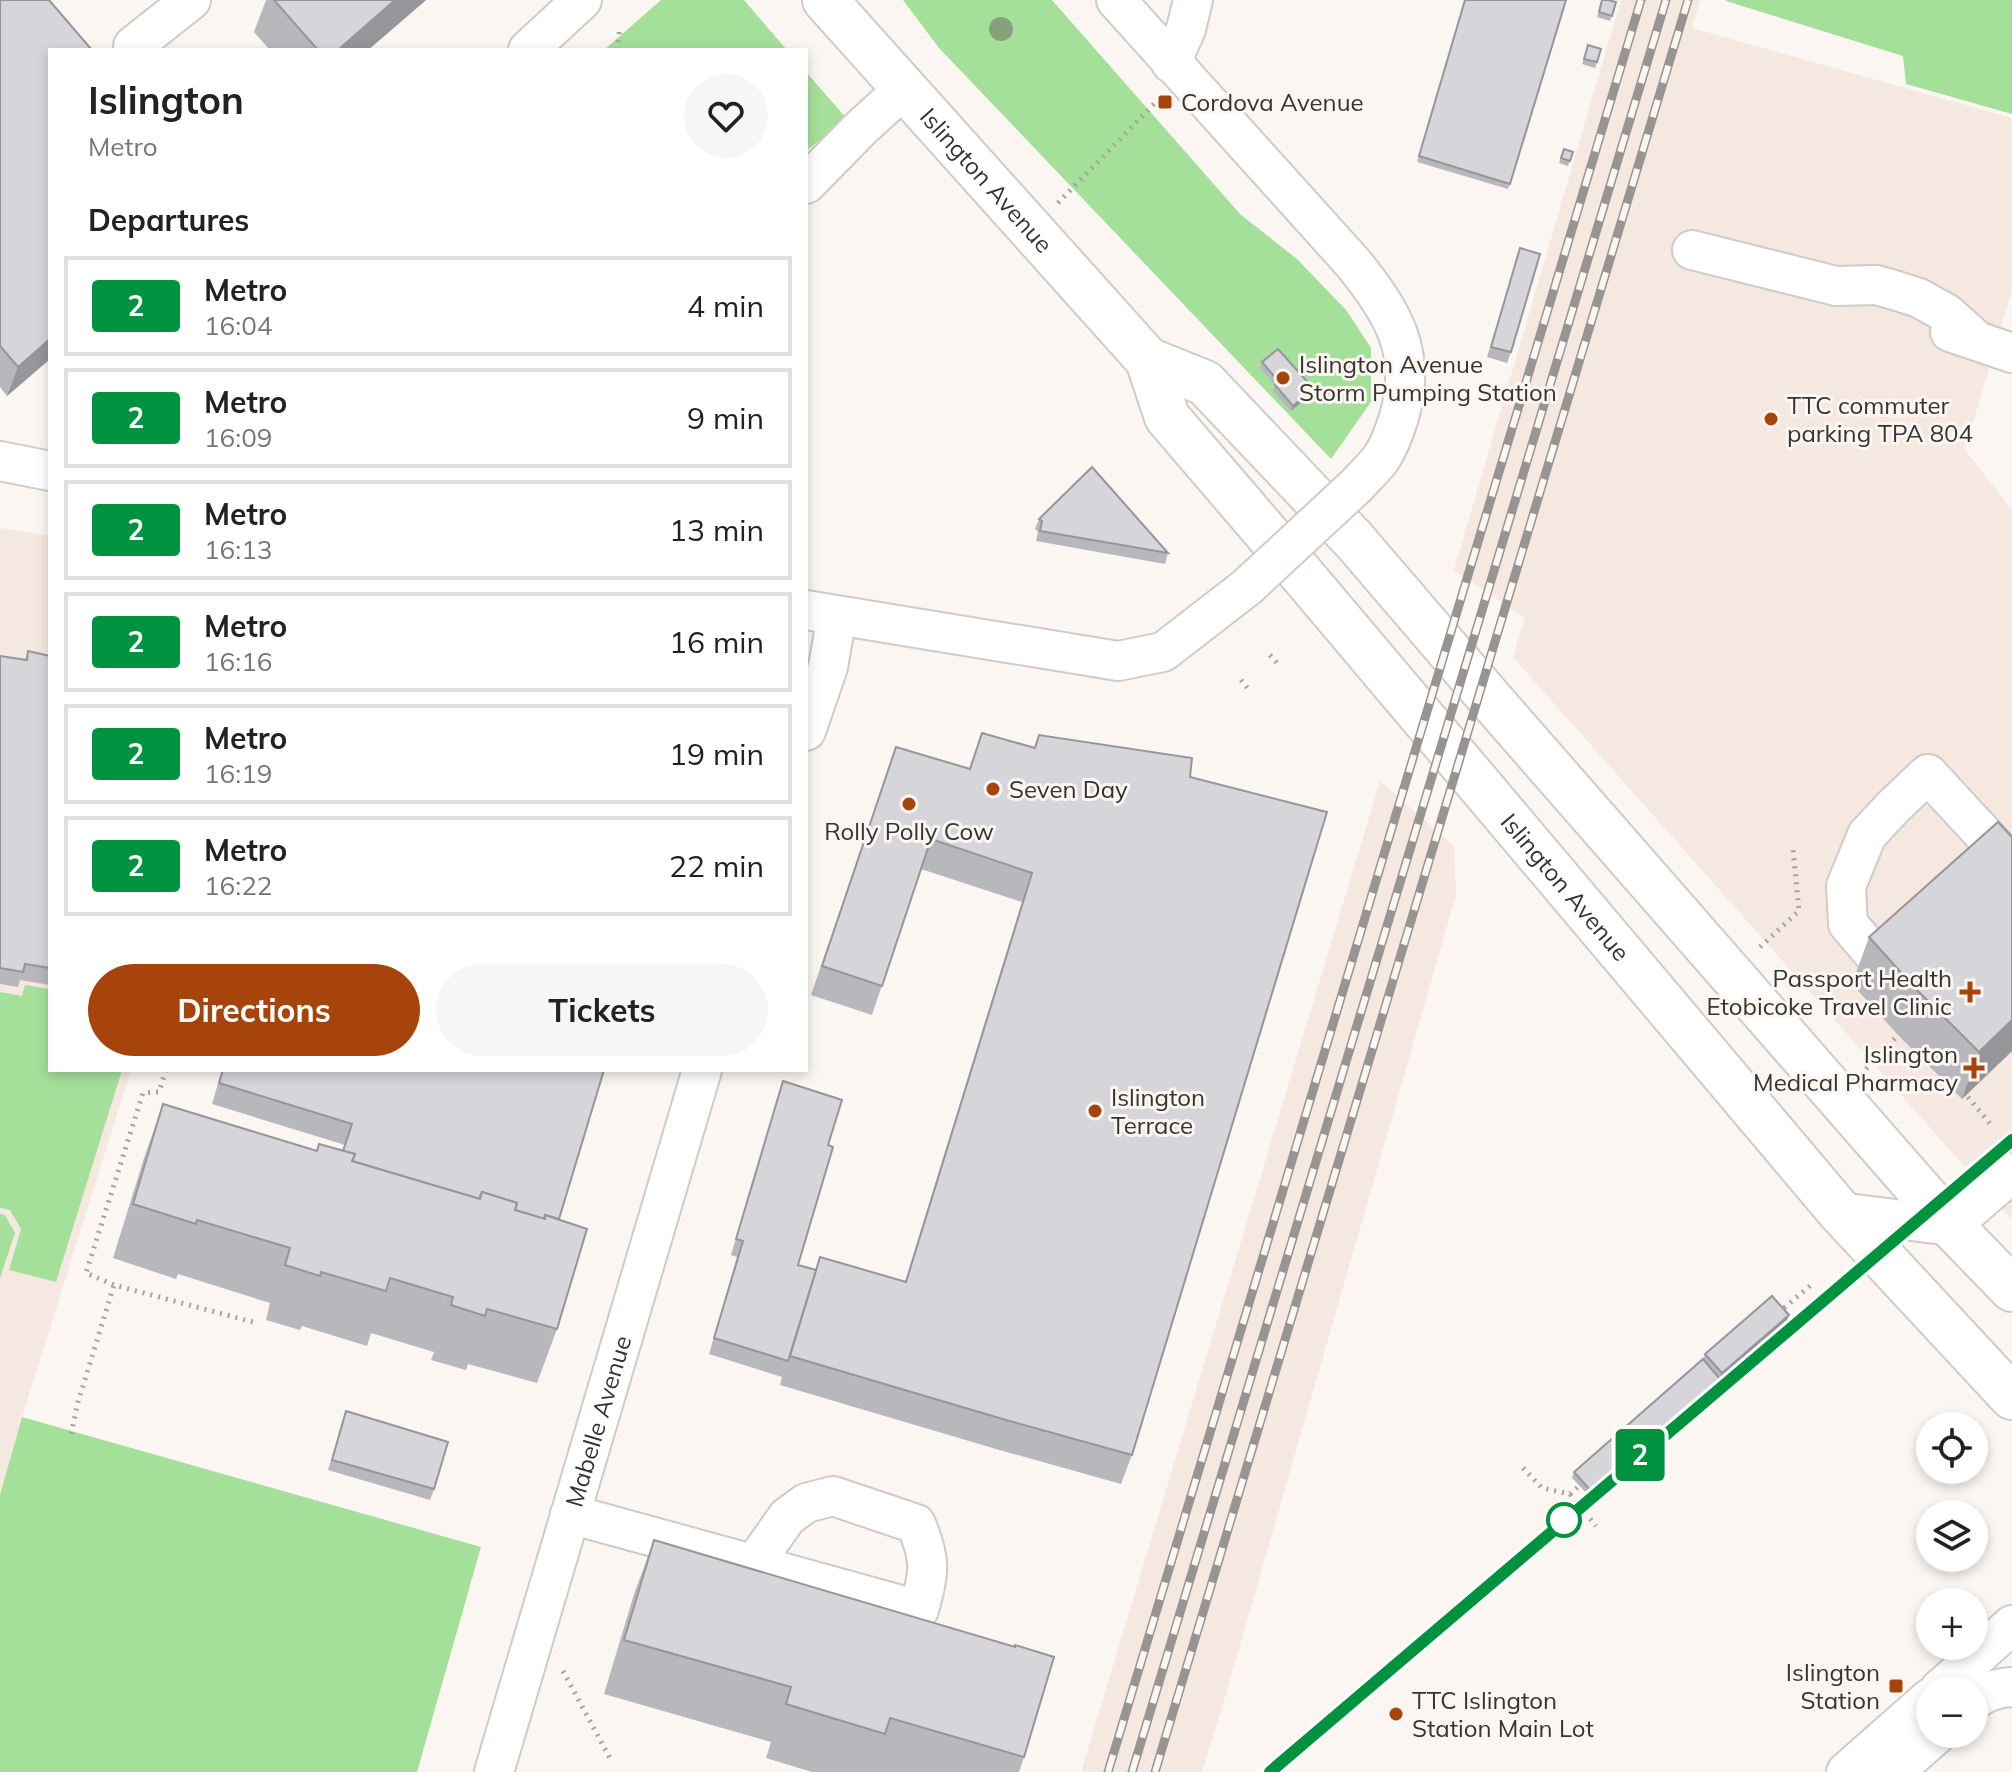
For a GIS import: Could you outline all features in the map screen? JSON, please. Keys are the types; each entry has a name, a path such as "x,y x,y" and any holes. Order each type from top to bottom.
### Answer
{"main road":[{"name":"Islington Avenue","path":"825,0 1148,360 1167,417 1840,1212 2012,1397"},
{"name":"Islington Avenue","path":"1148,360 1205,383 1354,540 1951,1226 2012,1289"}],"street":[{"path":"135,48 133,46 191,0"},
{"path":"530,48 582,0"},
{"path":"808,725 828,667 822,613 1118,661 1163,652 1247,587 1357,485 1383,456 1395,432 1406,385 1406,364 1387,309 1353,263 1116,0"},
{"path":"1171,63 1186,29 1193,0"},
{"path":"808,182 904,89"},
{"path":"1692,250 1836,286 1876,285 1919,298 1997,348"},
{"path":"0,461 48,471"},
{"path":"1879,960 1848,924 1846,886 1867,835 1928,774 2012,865"},
{"name":"Mabelle Avenue","path":"494,1772 701,1072"},
{"path":"1840,1212 1951,1226 2012,1173"},
{"path":"570,1514 754,1564"},
{"path":"1955,1676 2012,1625"},
{"path":"1988,1692 2012,1687"},
{"path":"1846,1772 1916,1710"},
{"path":"1894,1772 1921,1748"}],"path":[{"path":"617,48 620,27"},
{"path":"1071,190 1160,97 1171,63"},
{"path":"1270,655 1277,663"},
{"path":"1241,680 1249,690"},
{"path":"1768,941 1799,911 1793,849"},
{"path":"1871,1065 1898,1035"},
{"path":"165,1072 159,1092 143,1093 86,1273 114,1285 253,1322"},
{"path":"1968,1097 1991,1125"},
{"path":"71,1434 114,1285"},
{"path":"1777,1315 1811,1285"},
{"path":"1523,1468 1542,1488 1570,1494 1596,1526"},
{"path":"1570,1494 1591,1476"},
{"path":"537,1624 612,1762"}],"shaded area":[{"path":"1621,0 1700,0 1692,28 2012,118 2012,290 1965,450 2012,510 2012,1220 1513,657 1525,618 1454,570"},
{"path":"0,528 48,536 48,1072 130,1072 0,1495"},
{"path":"1380,781 1454,846 1456,895 1223,1704 1202,1772 1081,1772"}],"green space":[{"path":"661,0 744,0 785,48 606,48"},
{"path":"903,0 1052,0 1240,214 1297,259 1347,311 1371,348 1371,402 1331,459 939,48"},
{"path":"1726,0 2012,0 2012,114 1906,84 1903,56"},
{"path":"808,74 847,119 808,149"},
{"path":"25,985 48,989 48,1072 121,1072 56,1282 9,1270 21,1229 10,1210 0,1208 0,992 22,996"},
{"path":"0,1214 5,1215 15,1233 0,1278"},
{"path":"22,1417 481,1547 417,1772 0,1772 0,1495"}],"building":[{"path":"0,0 49,0 90,48 48,48 48,341 18,367 0,346"},
{"path":"274,0 395,0 340,48 316,48"},
{"path":"1465,0 1566,0 1510,184 1419,156"},
{"path":"1602,0 1616,2 1612,16 1599,12"},
{"path":"1588,45 1601,49 1597,62 1584,59"},
{"path":"1564,149 1573,152 1570,161 1561,158"},
{"path":"1520,248 1540,254 1511,352 1491,347"},
{"name":"Islington Avenue Storm Pumping Station","path":"1278,349 1313,388 1293,406 1275,385 1279,382 1262,362"},
{"path":"1092,467 1168,553 1040,531 1042,521 1039,519"},
{"path":"28,651 48,656 48,968 25,964 23,972 0,968 0,656 27,660"},
{"name":"Islington Terrace","path":"982,733 1035,748 1039,735 1192,758 1190,777 1327,812 1132,1455 790,1356 820,1257 906,1282 1032,873 931,839 882,986 822,966 896,747 970,769"},
{"path":"1998,822 2012,837 2012,1020 1979,1052 1869,937"},
{"path":"222,1072 603,1072 559,1219 545,1215 544,1219 515,1210 517,1203 482,1192 479,1199 352,1161 355,1154 343,1151 352,1124 219,1083"},
{"path":"783,1081 842,1100 828,1145 833,1147 798,1265 816,1270 788,1361 714,1338 743,1241 736,1239"},
{"path":"163,1104 317,1151 319,1144 355,1154 352,1161 480,1199 482,1192 517,1203 515,1210 545,1219 545,1215 587,1229 557,1329 487,1309 485,1316 451,1305 453,1297 390,1278 386,1291 321,1272 320,1276 285,1265 290,1248 133,1204"},
{"path":"1772,1296 1789,1315 1722,1373 1705,1354"},
{"path":"1703,1359 1720,1379 1592,1492 1574,1472"},
{"path":"346,1411 448,1442 434,1489 332,1460"},
{"path":"654,1540 1054,1657 1024,1757 890,1718 885,1734 786,1704 791,1687 624,1640"}],"railway":[{"path":"1108,1772 1641,0"},
{"path":"1132,1772 1666,0"},
{"path":"1155,1772 1688,0"}],"metro line":[{"name":"2","path":"1270,1772 2012,1140"}],"place":[{"name":"Cordova Avenue","path":"1165,102"},
{"name":"Islington Avenue Storm Pumping Station","path":"1283,378"},
{"name":"TTC commuter parking TPA 804","path":"1771,419"},
{"name":"Seven Day","path":"993,789"},
{"name":"Rolly Polly Cow","path":"909,804"},
{"name":"Passport Health Etobicoke Travel Clinic","path":"1970,992"},
{"name":"Islington Medical Pharmacy","path":"1974,1068"},
{"name":"Islington Terrace","path":"1095,1111"},
{"name":"Islington Station","path":"1896,1686"},
{"name":"TTC Islington Station Main Lot","path":"1396,1714"}]}
